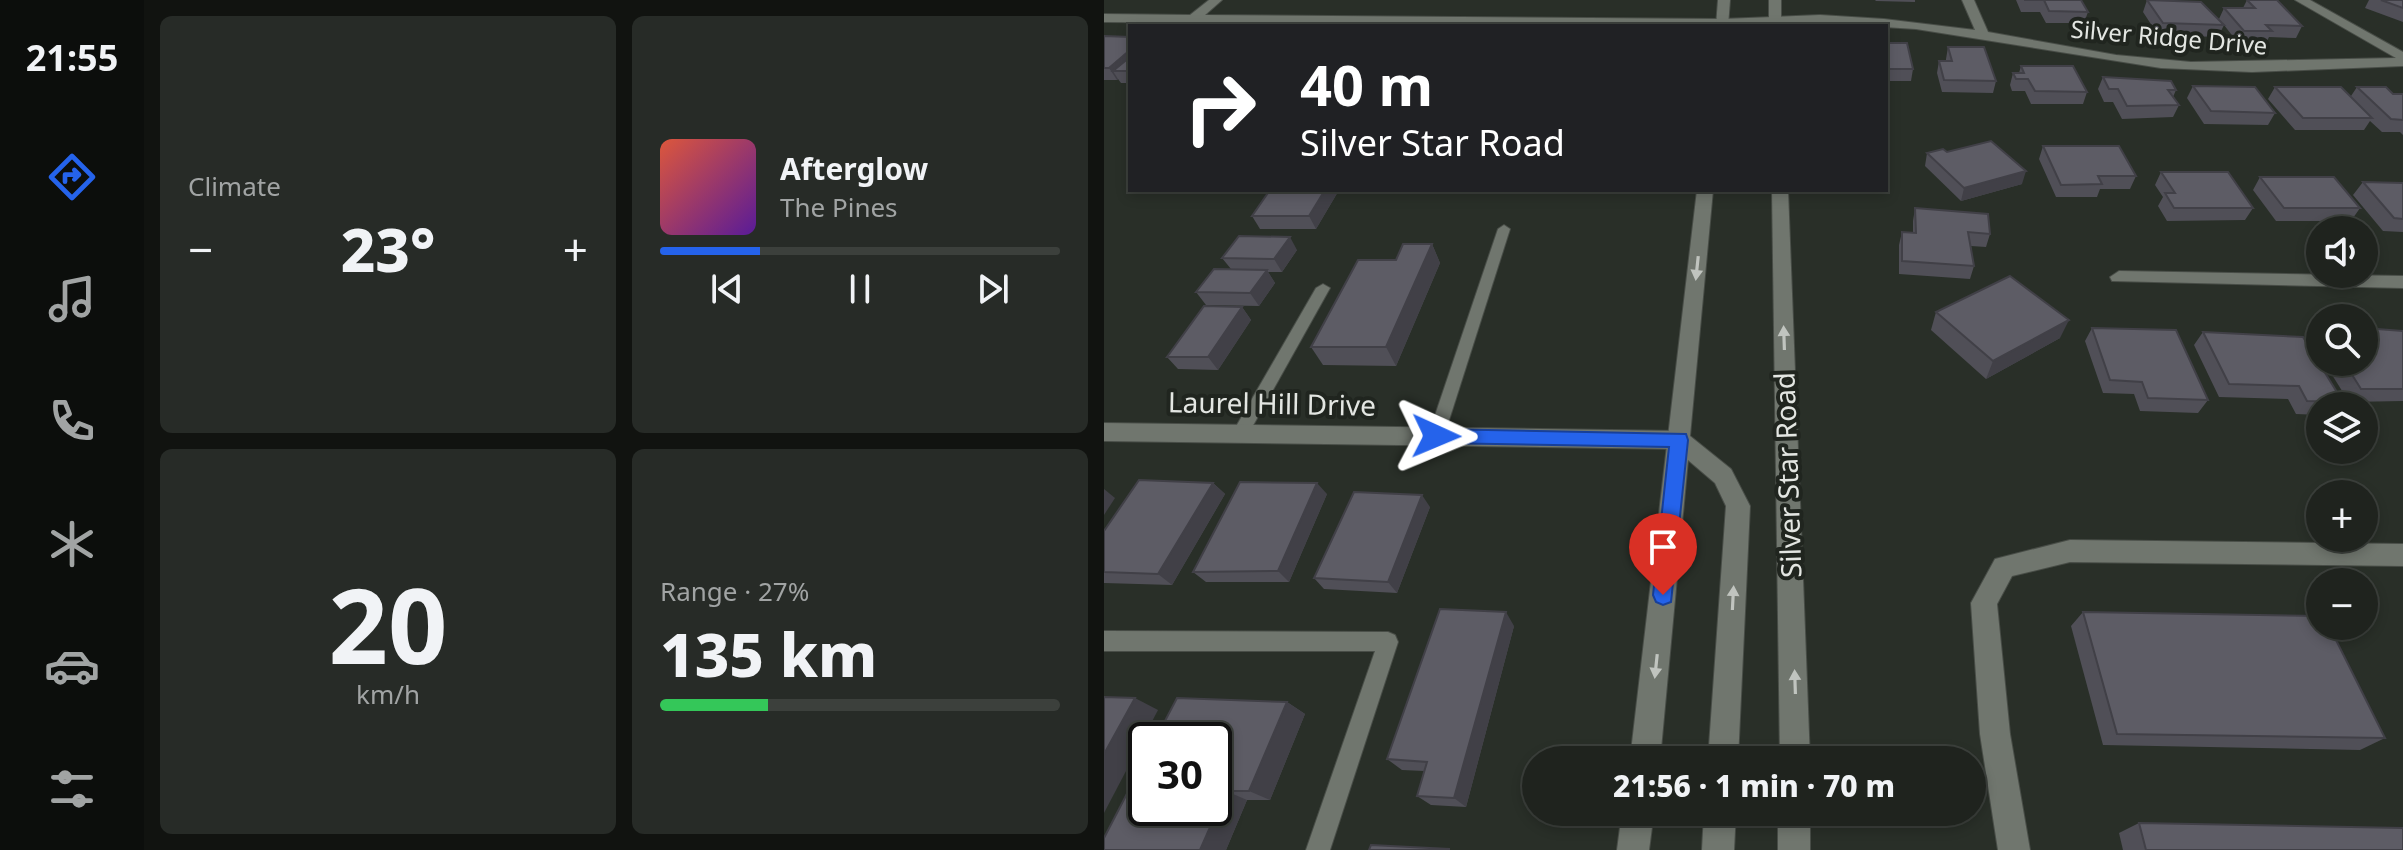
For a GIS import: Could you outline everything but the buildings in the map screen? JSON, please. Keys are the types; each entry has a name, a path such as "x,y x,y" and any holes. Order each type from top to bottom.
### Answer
{"street":[{"path":"1193,19 1216,0"},
{"path":"1722,24 1724,0"},
{"path":"1775,0 1775,22"},
{"path":"1968,0 1983,35"},
{"path":"2301,0 2403,59"},
{"path":"1104,18 1466,15 1696,24"},
{"name":"Silver Ridge Drive","path":"1740,24 1840,18 1983,35 2051,50 2160,64 2265,70 2403,59"},
{"name":"Silver Ridge Drive","path":"1888,31 1933,28"},
{"path":"1646,746 1705,192"},
{"name":"Silver Star Road","path":"1780,192 1795,746"},
{"path":"2119,277 2403,282"},
{"name":"Laurel Hill Drive","path":"1104,432 1679,440"},
{"path":"1679,440 1723,476 1738,506 1724,746"},
{"path":"2014,850 1995,734 1984,603 2004,567 2070,551 2403,555"},
{"path":"1633,850 1636,826"},
{"path":"1718,850 1719,826"},
{"path":"1794,826 1794,850"}],"lane":[{"path":"1436,436 1504,229"},
{"path":"1240,434 1323,288"},
{"path":"1104,641 1388,642 1318,850"}],"route":[{"path":"1436,436 1679,440 1663,595"}]}
